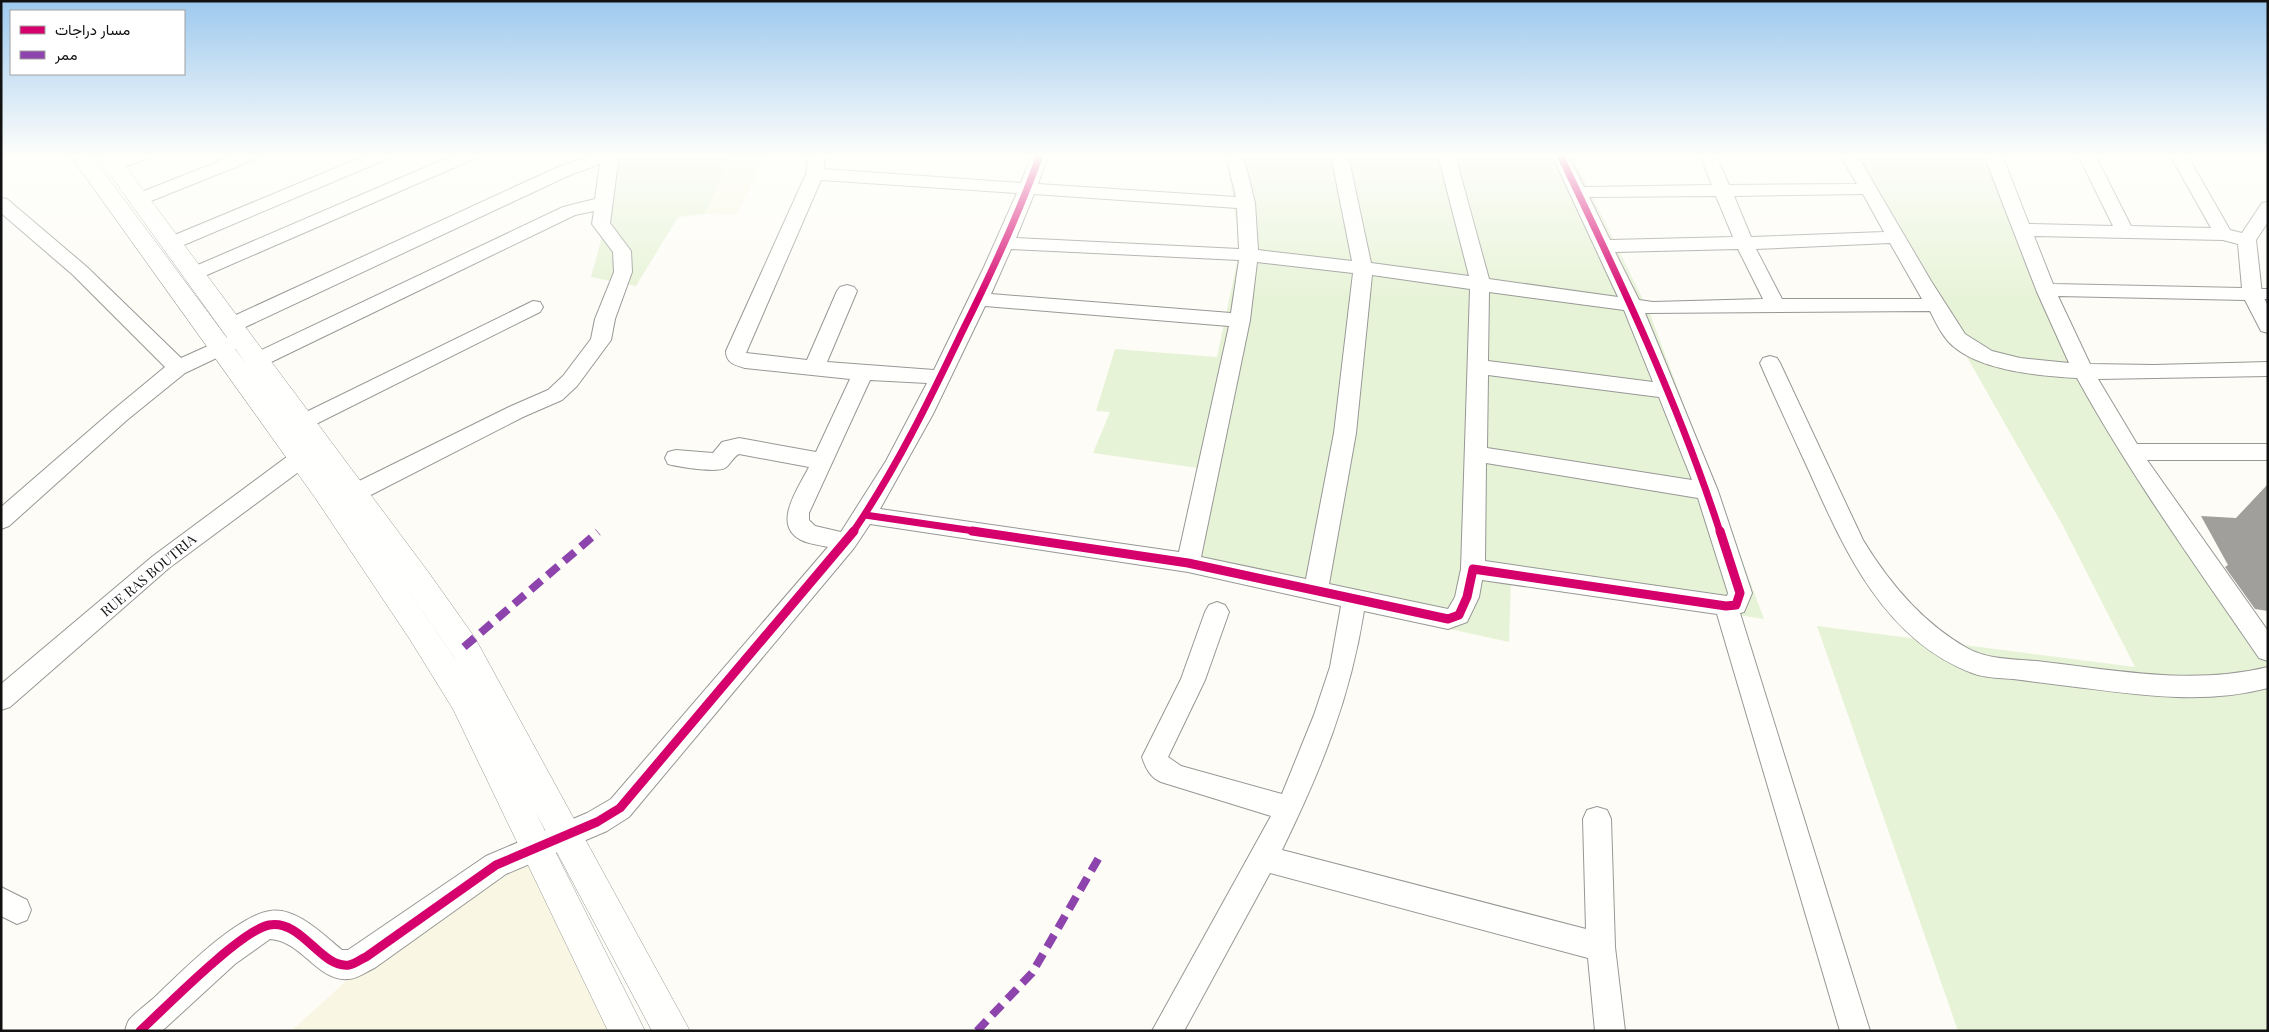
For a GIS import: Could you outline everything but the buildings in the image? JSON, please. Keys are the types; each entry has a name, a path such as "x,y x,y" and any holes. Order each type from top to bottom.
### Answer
{"street":[{"path":"1,203 80,271 178,368"},
{"path":"120,203 230,337 258,360 353,494 419,581 464,647 672,1031"},
{"path":"142,203 193,274 300,459 394,592 464,700 627,1031"},
{"path":"172,243 267,203"},
{"path":"193,274 357,203"},
{"path":"1,520 120,415 178,368 230,337 499,203"},
{"path":"258,360 569,211 602,203"},
{"path":"353,494 516,412 555,396 584,365 600,340 605,319 623,272 624,260 622,251 601,224 603,203"},
{"path":"799,203 736,351 736,357 745,361 863,373 941,377"},
{"path":"140,1031 213,965 257,929 268,925 293,928 338,964 348,965 366,956 496,864 535,847 567,836 597,822 620,808 846,542 865,515 941,377 1006,243 1022,203"},
{"path":"1188,563 1240,320 1249,254 1246,204 1234,203"},
{"path":"1316,591 1345,433 1363,268 1350,203"},
{"path":"865,515 1188,563 1354,600 1453,619 1459,615 1467,597 1473,569 1479,367 1480,284 1476,261 1460,203"},
{"path":"1473,569 1726,606 1736,605 1740,594 1707,491 1632,306 1582,203"},
{"path":"1729,203 1744,243 1776,305"},
{"path":"1877,203 1896,238 1960,342 1984,357 2002,363 2084,372 2268,369"},
{"path":"2014,203 2047,290 2084,372 2131,452 2265,643"},
{"path":"2111,203 2125,232"},
{"path":"2206,203 2223,234"},
{"path":"2268,207 2247,240 2268,326"},
{"path":"1,230 19,219"},
{"path":"2025,230 2223,234 2247,240"},
{"path":"1602,246 1896,238"},
{"path":"1006,243 1249,254 1653,308 1776,305 1936,305"},
{"path":"2047,290 2260,294"},
{"path":"814,368 847,291"},
{"path":"979,299 1240,320"},
{"path":"303,422 533,307"},
{"path":"1770,363 1853,544 1869,573 1897,605 1949,651 1979,665 2178,688 2213,688 2268,677"},
{"path":"1479,367 1666,391"},
{"path":"846,542 808,533 798,523 798,512 863,373"},
{"path":"676,458 718,462 730,448 744,446 822,461"},
{"path":"2131,452 2268,452"},
{"path":"1476,454 1707,491"},
{"name":"RUE RAS BOUTRIA","path":"1,699 161,562 300,459"},
{"path":"1167,1031 1262,858 1311,754 1342,667 1354,600"},
{"path":"1726,606 1855,1031"},
{"path":"1217,612 1193,680 1155,757 1157,765 1163,770 1179,777 1287,808"},
{"path":"1596,818 1601,947 1610,1031"},
{"path":"1262,858 1601,947"}],"shaded area":[{"path":"710,203 742,203 736,215 705,214"},
{"path":"527,863 611,1031 291,1031 365,964"}],"green space":[{"path":"611,203 710,203 705,214 678,217 636,286 591,277"},
{"path":"1233,203 1596,203 1650,314 1764,619 1511,580 1509,642 1175,569 1198,468 1093,453 1110,412 1096,411 1115,349 1217,357 1240,248"},
{"path":"1879,203 2009,203 2072,363 2268,646 2268,1031 1958,1031 1817,626 2135,667 2062,524"}],"marked path":[{"path":"464,647 598,532"},
{"path":"977,1031 1032,973 1101,854"}],"cycle path":[{"path":"140,1031 225,954 259,929 270,925 282,926 293,930 332,960 340,965 349,965 366,957 496,865 597,822 620,808 846,542 863,517 909,440 936,387 1022,203"},
{"path":"865,515 1188,563 1448,619 1459,615 1467,597 1473,569 1726,606 1736,605 1740,593 1707,491 1632,306 1583,203"}]}
